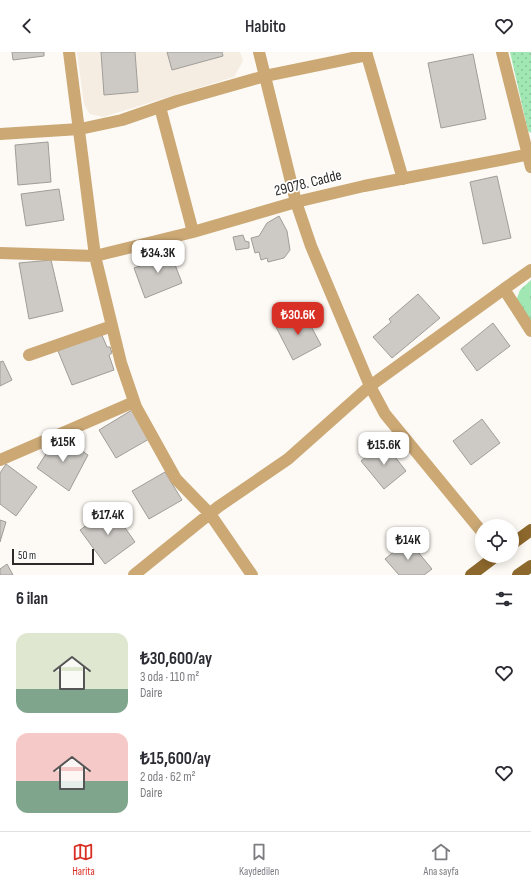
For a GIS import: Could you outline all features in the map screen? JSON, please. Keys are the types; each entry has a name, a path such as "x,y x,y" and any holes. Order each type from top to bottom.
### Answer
{"main road":[{"path":"519,539 531,530"},
{"path":"471,575 487,563"},
{"path":"518,575 531,566"}],"street":[{"path":"69,52 80,128 95,256 121,363 134,402 176,479 210,514 252,575"},
{"path":"259,52 296,202 311,246 370,386 385,414 475,523"},
{"path":"502,52 530,159"},
{"path":"0,134 80,128 122,120 160,107 265,76 366,54 403,178"},
{"path":"160,107 193,232"},
{"name":"29078. Cadde","path":"0,253 95,256 193,232 296,202 403,178 530,159"},
{"path":"134,575 218,507 288,459 370,386 531,270"},
{"path":"504,289 531,331"},
{"path":"29,355 112,326"},
{"path":"0,460 134,402"}],"shaded area":[{"path":"77,52 240,52 243,61 234,77 103,117 90,114 84,104"}],"green space":[{"path":"510,52 531,52 531,133 528,131"},
{"path":"531,280 531,325 516,301 520,290"}],"building":[{"path":"12,52 44,52 44,56 13,60"},
{"path":"101,52 135,52 138,92 104,95"},
{"path":"167,52 222,52 223,56 172,70"},
{"path":"473,54 486,119 441,128 428,63"},
{"path":"48,142 51,182 18,185 15,145"},
{"path":"497,176 511,238 483,244 470,182"},
{"path":"59,189 64,220 26,226 21,194"},
{"path":"279,216 287,231 290,250 284,258 268,262 267,258 261,260 259,252 255,253 251,238 259,236 267,223"},
{"path":"243,235 245,241 249,242 249,248 236,250 233,237"},
{"path":"172,249 176,260 174,262 182,283 145,298 134,268 143,265 141,261"},
{"path":"51,260 63,311 29,319 19,263"},
{"path":"418,294 440,318 392,358 373,337 391,322 389,319"},
{"path":"304,313 321,345 293,360 276,327"},
{"path":"493,323 510,346 477,371 461,349"},
{"path":"101,333 107,347 110,347 112,353 109,355 114,370 72,385 58,351"},
{"path":"3,361 12,380 0,386 0,362"},
{"path":"132,410 149,439 116,458 99,430"},
{"path":"482,419 500,443 471,465 453,441"},
{"path":"58,435 88,455 69,491 37,468"},
{"path":"384,443 406,471 384,489 361,461"},
{"path":"6,464 37,487 16,516 0,504 0,473"},
{"path":"165,472 182,500 149,519 132,491"},
{"path":"111,508 135,542 105,564 80,530"},
{"path":"0,520 6,522 0,542"},
{"path":"408,540 432,569 424,575 399,575 385,559"},
{"path":"7,564 13,575 0,575 0,569"}]}
